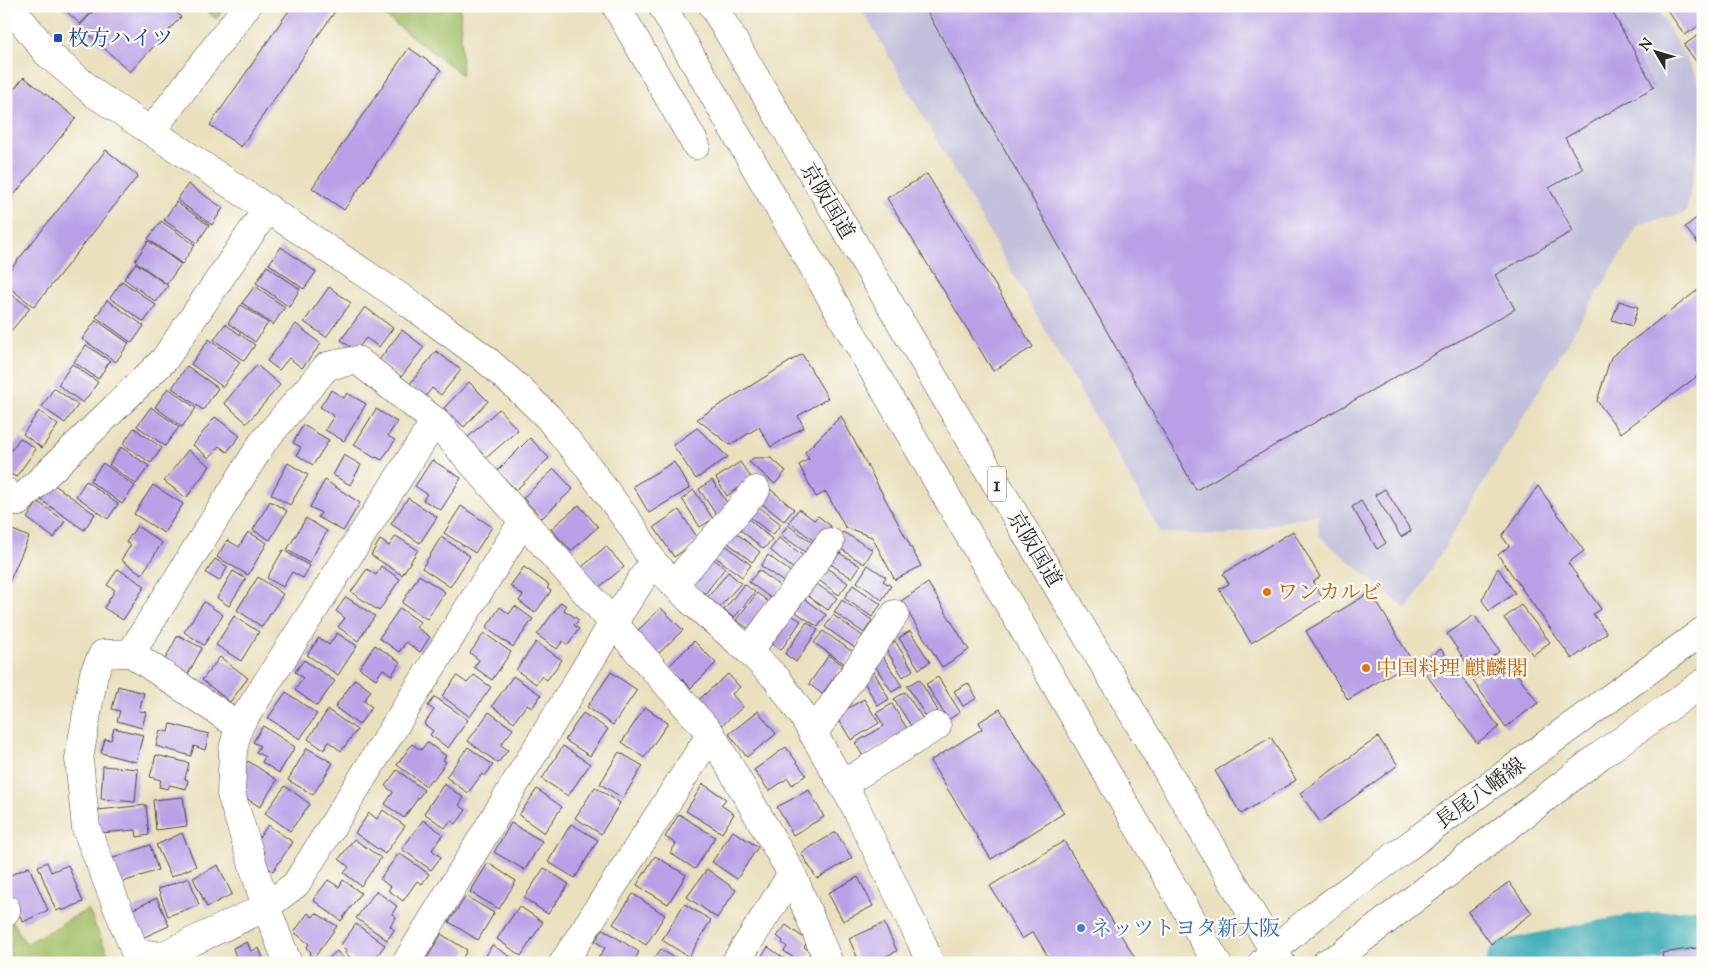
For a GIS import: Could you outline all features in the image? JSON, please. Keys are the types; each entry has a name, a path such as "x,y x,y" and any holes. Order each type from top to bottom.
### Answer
{"main road":[{"path":"6,10 10,6 47,54 95,94 409,303 484,358 548,417 585,462 633,528 653,562 690,600 749,651 778,680 813,734 855,806 922,941 930,963"},
{"path":"151,131 247,6"},
{"path":"616,6 696,145"},
{"path":"662,6 1217,963"},
{"name":"京阪国道","path":"713,6 1272,959"},
{"path":"6,492 18,502 164,360 268,208"},
{"path":"131,653 263,442 327,366 357,360 435,421 711,734 792,874 829,963"},
{"path":"288,963 266,907 231,794 233,750 240,726 435,421"},
{"path":"674,584 756,490"},
{"path":"240,726 131,653 103,654 94,673 79,759 86,828 135,952 162,956 266,907 296,884 523,521"},
{"path":"749,651 830,542"},
{"path":"406,963 653,562"},
{"path":"813,734 895,614"},
{"name":"長尾八幡線","path":"1272,959 1315,917 1454,811 1703,630"},
{"name":"長尾八幡線","path":"1326,963 1340,956 1601,755 1703,683"},
{"path":"843,784 937,726"},
{"path":"563,963 711,734"},
{"path":"735,963 792,874"}],"shaded area":[{"path":"860,6 1656,6 1703,88 1703,125 1686,213 1639,224 1407,610 1318,535 1319,514 1226,535 1161,533"}],"green space":[{"path":"201,6 226,6 216,19"},
{"path":"372,6 460,6 462,75"},
{"path":"88,909 112,963 6,963 6,926 13,922 26,944"}],"building":[{"path":"61,6 97,6 80,24"},
{"path":"98,6 170,6 181,17 130,72 80,26"},
{"path":"292,6 338,7 241,147 210,125"},
{"path":"924,6 1609,6 1654,87 1565,138 1583,169 1549,188 1573,231 1495,275 1515,309 1196,490"},
{"path":"1664,6 1701,6 1703,9 1703,23 1685,35"},
{"path":"1703,32 1703,71 1684,45"},
{"path":"409,48 441,70 344,210 312,188"},
{"path":"24,77 76,118 6,205 6,99"},
{"path":"106,150 138,176 34,307 6,285 6,275"},
{"path":"927,174 1033,347 993,371 887,198"},
{"path":"188,184 223,208 212,225 177,200"},
{"path":"176,202 209,225 197,243 164,220"},
{"path":"1703,213 1703,250 1685,227"},
{"path":"161,221 195,245 182,264 148,239"},
{"path":"148,241 181,264 167,284 135,261"},
{"path":"281,247 316,272 304,289 269,264"},
{"path":"136,263 168,286 156,302 124,279"},
{"path":"267,266 300,289 289,307 256,283"},
{"path":"122,281 156,305 144,322 110,298"},
{"path":"255,286 285,307 273,325 242,303"},
{"path":"1703,286 1703,372 1621,433 1597,401 1611,357"},
{"path":"329,287 351,303 326,337 304,322"},
{"path":"6,290 30,308 6,337"},
{"path":"107,300 144,326 132,343 96,317"},
{"path":"1619,301 1638,307 1632,326 1612,320"},
{"path":"241,305 268,323 255,342 228,323"},
{"path":"365,307 393,328 379,347 366,338 356,351 341,340"},
{"path":"96,320 129,343 116,362 82,339"},
{"path":"225,324 255,345 244,361 214,340"},
{"path":"296,324 321,344 302,368 289,358 279,370 267,361"},
{"path":"402,330 424,347 401,377 379,360"},
{"path":"209,339 240,362 223,387 191,364"},
{"path":"86,345 110,361 98,379 74,362"},
{"path":"436,351 461,370 441,395 432,388 425,397 409,385"},
{"path":"802,354 828,398 798,416 804,427 771,447 759,427 730,445 697,419"},
{"path":"72,364 98,382 83,403 58,385"},
{"path":"257,365 280,385 247,423 224,403"},
{"path":"187,366 218,388 203,410 172,388"},
{"path":"469,382 488,401 464,427 444,408"},
{"path":"54,388 78,405 65,423 42,407"},
{"path":"168,388 196,408 182,427 155,407"},
{"path":"331,390 344,398 347,393 366,404 344,441 325,430 334,416 320,407"},
{"path":"151,407 179,427 165,446 137,426"},
{"path":"376,409 397,422 388,436 395,440 382,460 375,458 354,445"},
{"path":"499,409 518,430 485,459 467,438"},
{"path":"39,411 58,425 42,448 23,434"},
{"path":"841,416 921,566 895,580 872,537 845,527 826,492 816,497 799,465 809,459 805,452"},
{"path":"215,417 240,436 227,452 219,446 209,458 193,445"},
{"path":"303,425 329,440 313,465 297,455 301,447 293,443"},
{"path":"134,428 162,448 151,463 123,444"},
{"path":"697,428 728,457 696,479 673,445"},
{"path":"20,438 36,449 16,477 6,471 6,457"},
{"path":"530,438 549,458 516,490 497,471"},
{"path":"121,447 149,466 136,484 109,465"},
{"path":"188,450 210,466 186,498 164,481"},
{"path":"344,455 361,465 350,485 333,475"},
{"path":"753,458 771,458 786,471 775,484 749,462"},
{"path":"432,460 461,478 441,510 423,500 427,494 415,486"},
{"path":"674,462 690,488 649,513 633,486"},
{"path":"740,462 752,479 727,496 716,478"},
{"path":"103,463 135,486 122,504 90,481"},
{"path":"288,463 308,475 290,505 271,494"},
{"path":"554,469 573,489 542,518 523,498"},
{"path":"325,480 360,503 343,531 318,517 321,513 310,507"},
{"path":"712,480 730,507 717,516 699,489"},
{"path":"86,481 118,504 108,519 76,496"},
{"path":"53,484 95,514 84,530 41,500"},
{"path":"153,485 183,504 164,533 134,514"},
{"path":"1538,486 1584,551 1568,563 1601,609 1593,614 1607,633 1572,659 1498,555 1509,546 1502,536"},
{"path":"770,489 794,509 784,521 760,502"},
{"path":"1385,489 1411,531 1401,537 1375,495"},
{"path":"694,490 713,519 700,527 682,499"},
{"path":"408,498 437,517 420,543 391,524"},
{"path":"270,501 287,511 270,540 253,530"},
{"path":"1361,501 1386,543 1377,549 1352,507"},
{"path":"38,502 65,521 54,538 27,518"},
{"path":"755,504 781,524 773,535 747,515"},
{"path":"579,505 598,527 571,551 551,529"},
{"path":"461,506 492,527 475,553 444,533"},
{"path":"799,509 814,520 818,516 831,526 818,544 789,522"},
{"path":"679,510 699,540 674,557 654,527"},
{"path":"746,517 772,539 764,549 738,528"},
{"path":"306,518 327,531 309,563 287,550"},
{"path":"788,525 815,545 808,554 781,535"},
{"path":"137,526 162,543 142,574 121,560 131,545 126,542"},
{"path":"6,527 29,537 6,589"},
{"path":"1293,531 1320,577 1313,582 1323,599 1251,643 1219,589 1229,584 1223,574"},
{"path":"248,532 267,543 248,575 217,557 227,540 239,547"},
{"path":"735,532 760,552 752,562 727,542"},
{"path":"843,532 873,550 864,564 835,545"},
{"path":"396,536 418,550 402,575 371,555 380,540 389,546"},
{"path":"441,537 470,556 450,587 422,568"},
{"path":"779,538 805,557 795,570 770,550"},
{"path":"724,544 751,565 742,577 714,556"},
{"path":"606,546 624,567 598,588 581,568"},
{"path":"832,548 860,566 852,578 824,560"},
{"path":"283,550 310,566 303,578 292,572 283,587 267,578"},
{"path":"768,555 792,573 785,583 761,566"},
{"path":"710,556 725,568 705,594 689,582"},
{"path":"215,559 228,567 219,581 206,573"},
{"path":"821,564 848,583 839,595 813,576"},
{"path":"868,565 886,577 883,581 891,586 882,600 857,582"},
{"path":"381,566 400,579 379,611 351,592 367,569 376,575"},
{"path":"524,567 549,585 547,588 551,591 535,613 519,601 523,595 510,586"},
{"path":"1498,568 1515,593 1489,611 1482,600"},
{"path":"118,569 145,586 123,620 104,608 115,590 107,585"},
{"path":"759,570 781,587 772,599 749,582"},
{"path":"233,571 246,579 229,606 217,598"},
{"path":"728,572 741,583 720,607 708,597"},
{"path":"419,575 445,592 427,619 402,603"},
{"path":"258,577 283,594 262,627 237,610"},
{"path":"811,580 837,598 828,610 802,592"},
{"path":"928,583 969,650 942,667 901,601"},
{"path":"744,584 755,592 734,618 724,610"},
{"path":"853,585 881,604 872,617 844,598"},
{"path":"1371,592 1412,661 1348,700 1306,631"},
{"path":"757,593 770,603 749,629 736,620"},
{"path":"800,596 826,615 818,627 791,609"},
{"path":"346,597 375,616 358,641 338,627 345,618 336,611"},
{"path":"842,600 872,620 864,633 834,612"},
{"path":"204,602 223,615 204,645 184,632"},
{"path":"561,602 566,606 564,610 579,620 574,625 579,629 568,645 563,641 557,649 537,635"},
{"path":"1521,605 1550,642 1533,655 1504,618"},
{"path":"515,606 533,619 513,647 486,628 500,607 509,614"},
{"path":"400,608 420,622 416,627 430,637 420,652 406,642 399,652 379,638"},
{"path":"661,608 683,630 657,655 635,633"},
{"path":"789,614 801,621 781,650 770,642"},
{"path":"833,615 863,636 855,648 825,627"},
{"path":"1474,615 1500,651 1472,671 1447,634"},
{"path":"234,616 259,632 241,661 216,645"},
{"path":"807,622 818,630 796,662 785,654"},
{"path":"823,631 853,652 845,664 814,643"},
{"path":"910,631 930,662 919,669 899,638"},
{"path":"337,633 357,646 338,675 307,655 319,638 329,645"},
{"path":"484,633 511,652 492,680 474,667 479,660 470,653"},
{"path":"178,635 202,648 187,676 163,663"},
{"path":"694,641 716,663 691,688 669,666"},
{"path":"895,641 913,670 903,677 885,648"},
{"path":"536,642 562,660 547,680 542,676 536,684 516,670"},
{"path":"375,645 400,662 392,675 383,669 376,679 359,668"},
{"path":"1441,649 1499,727 1477,743 1419,665"},
{"path":"829,655 843,665 822,694 809,684"},
{"path":"220,657 248,678 230,702 202,680"},
{"path":"883,657 902,686 892,692 873,663"},
{"path":"1505,657 1538,703 1506,727 1473,681"},
{"path":"304,660 335,681 317,706 295,690 303,678 295,672"},
{"path":"873,670 889,699 878,706 861,677"},
{"path":"611,672 637,690 613,725 587,707"},
{"path":"728,674 740,687 732,694 743,707 720,727 697,701"},
{"path":"474,675 491,687 470,717 442,696 457,676 467,683"},
{"path":"513,676 541,695 532,708 527,704 514,722 492,706"},
{"path":"938,677 960,712 948,720 926,684"},
{"path":"355,679 371,691 364,701 372,707 359,725 335,707"},
{"path":"919,679 938,711 927,718 907,686"},
{"path":"968,683 977,698 963,706 954,691"},
{"path":"118,686 144,693 139,711 146,712 142,728 117,721 120,711 112,709"},
{"path":"286,692 317,714 300,739 268,718"},
{"path":"905,692 923,719 911,726 894,699"},
{"path":"435,697 468,720 448,748 430,735 433,731 424,724 434,710 428,706"},
{"path":"864,699 879,723 851,740 836,715"},
{"path":"892,704 908,730 863,756 855,743 884,726 876,713"},
{"path":"645,707 668,723 644,758 622,742"},
{"path":"1000,709 1064,813 991,859 930,761 982,729 979,722"},
{"path":"328,710 357,730 341,751 329,742 324,750 308,739"},
{"path":"758,711 776,734 747,757 729,734"},
{"path":"489,712 513,729 501,745 508,750 498,763 468,741"},
{"path":"583,713 608,729 590,756 565,740"},
{"path":"171,724 209,734 205,750 194,746 191,756 156,746 160,730 169,732"},
{"path":"263,726 295,747 279,773 262,762 265,757 256,752 260,746 253,742"},
{"path":"114,728 143,735 136,762 101,753 105,739 111,740"},
{"path":"1271,737 1296,780 1241,814 1215,771"},
{"path":"1378,737 1398,765 1320,822 1300,793"},
{"path":"427,742 446,756 443,760 446,762 433,780 431,779 426,786 397,765 412,744 421,750"},
{"path":"563,746 590,764 568,796 542,779"},
{"path":"468,747 493,765 485,776 482,774 468,793 446,777"},
{"path":"786,747 806,775 792,785 788,778 769,791 754,770"},
{"path":"307,748 333,763 313,795 288,780"},
{"path":"619,752 643,766 623,798 600,784"},
{"path":"156,755 189,763 185,779 188,780 186,789 170,785 168,789 159,787 161,780 150,777"},
{"path":"248,761 277,780 260,807 240,794 246,786 236,780"},
{"path":"103,766 138,769 135,802 101,799"},
{"path":"397,770 424,790 404,818 385,804 393,792 385,786"},
{"path":"444,784 464,798 459,805 466,810 456,824 451,820 445,828 424,813"},
{"path":"703,784 726,799 721,805 734,814 722,833 686,811"},
{"path":"285,786 310,804 290,831 265,813"},
{"path":"595,787 620,803 601,834 575,818"},
{"path":"537,789 562,807 544,833 519,815"},
{"path":"809,790 824,817 793,835 777,807"},
{"path":"183,797 187,826 156,830 153,800"},
{"path":"146,805 149,835 137,837 136,830 100,833 98,810"},
{"path":"383,810 405,826 385,854 355,833 369,813 377,819"},
{"path":"679,814 715,837 695,869 670,853 676,844 665,837"},
{"path":"423,820 443,834 432,850 441,857 431,870 402,849"},
{"path":"511,823 542,841 525,870 494,852"},
{"path":"571,824 598,840 575,878 548,862"},
{"path":"268,825 293,842 273,871 259,862 265,852 254,845"},
{"path":"733,831 758,847 737,879 712,862"},
{"path":"836,832 852,858 817,879 801,853"},
{"path":"182,833 196,866 171,877 156,845"},
{"path":"354,839 381,858 361,886 344,873 349,867 339,859"},
{"path":"1064,841 1138,963 1052,963 1033,932 1022,939 990,886"},
{"path":"150,845 158,870 120,883 111,859"},
{"path":"399,853 429,874 422,884 417,881 403,901 388,890 391,887 380,879"},
{"path":"655,856 686,875 668,904 637,885"},
{"path":"47,862 51,872 68,865 83,902 62,911 61,909 56,911 38,866"},
{"path":"488,863 516,881 499,909 470,892"},
{"path":"218,865 232,894 207,907 193,878"},
{"path":"29,867 48,910 23,922 6,887 6,877"},
{"path":"544,868 569,884 548,914 524,898"},
{"path":"707,869 736,890 717,918 687,897"},
{"path":"858,877 873,906 843,921 828,893"},
{"path":"189,878 199,905 168,916 158,889"},
{"path":"328,880 339,887 343,880 361,893 341,921 313,900"},
{"path":"1509,882 1532,913 1491,944 1468,912"},
{"path":"376,891 397,906 392,914 396,917 390,926 394,930 387,940 356,918"},
{"path":"633,894 665,915 646,945 613,924"},
{"path":"466,896 494,913 478,940 449,922"},
{"path":"157,898 169,926 142,938 129,911"},
{"path":"684,904 711,920 689,957 662,940"},
{"path":"519,906 543,922 521,956 497,939"},
{"path":"308,913 313,917 316,913 337,926 314,958 306,948 309,944 294,932"},
{"path":"884,923 897,951 872,963 860,963 849,939"},
{"path":"356,924 385,945 372,963 358,963 345,953 347,950 340,946"},
{"path":"786,925 808,941 804,947 811,952 803,963 784,951 787,947 777,936"},
{"path":"603,929 639,952 633,963 595,963 605,948 595,941"},
{"path":"441,934 467,950 460,963 424,963"},
{"path":"247,942 251,951 259,948 265,963 238,963 233,948"},
{"path":"492,945 520,963 482,963"},
{"path":"768,947 791,963 757,963"},
{"path":"1703,947 1703,963 1664,963 1662,953"},
{"path":"661,949 681,963 651,963"},
{"path":"337,951 347,963 324,963 328,959"}],"waterway":[{"path":"1510,963 1634,938 1703,932"}],"place":[{"name":"枚方ハイツ","path":"58,38"},
{"name":"ワンカルビ","path":"1267,592"},
{"name":"中国料理 麒麟閣","path":"1366,668"},
{"name":"ネッツトヨタ新大阪","path":"1081,928"}]}
